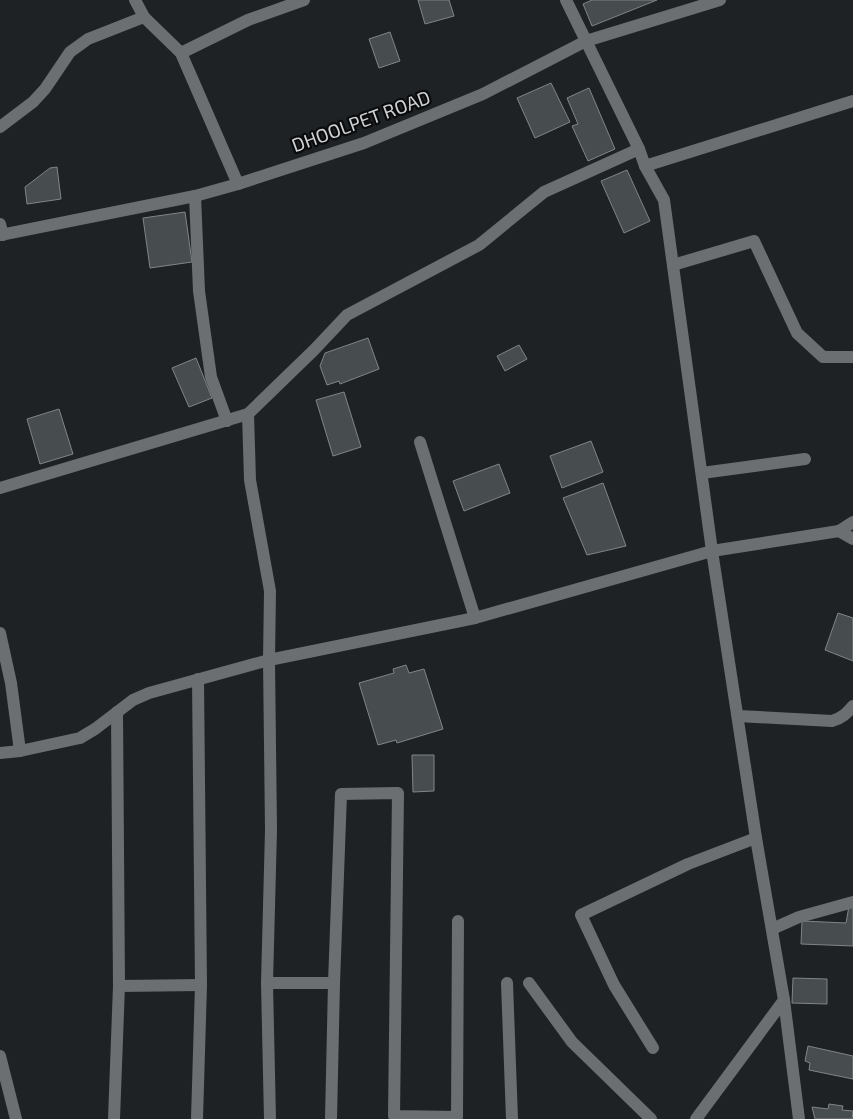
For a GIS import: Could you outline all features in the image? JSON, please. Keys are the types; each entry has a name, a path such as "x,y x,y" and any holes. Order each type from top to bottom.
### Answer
{"street":[{"path":"135,0 144,17 181,53 238,184"},
{"path":"181,53 248,20 304,0"},
{"path":"566,0 664,200 712,551 756,838 784,1000 799,1119"},
{"name":"DHOOLPET ROAD","path":"1,231 195,196 238,184 364,143 483,94 586,41 720,0"},
{"path":"0,127 33,102 45,89 70,52 88,39 144,17"},
{"path":"646,166 853,101"},
{"path":"0,488 248,414 347,315 479,244 544,192 639,149"},
{"path":"195,196 199,291 211,377 227,421"},
{"path":"673,265 754,241 797,333 823,358 853,356"},
{"path":"248,414 250,480 270,591 271,830 267,983 270,1119"},
{"path":"420,442 475,618"},
{"path":"702,474 805,459"},
{"path":"0,753 20,751 80,738 133,700 149,693 198,679 269,660 475,618 712,551 840,531 853,522"},
{"path":"840,531 853,539"},
{"path":"0,633 11,683 20,751"},
{"path":"198,679 201,985 198,1119"},
{"path":"738,716 832,721 840,719 853,706"},
{"path":"114,1119 119,986 117,712"},
{"path":"331,1119 341,794 398,793 394,1116 457,1117 458,921"},
{"path":"653,1048 614,985 581,915 688,864 756,838"},
{"path":"772,929 799,917 853,902"},
{"path":"267,983 334,983"},
{"path":"508,983 512,1119"},
{"path":"529,983 572,1042 651,1119"},
{"path":"119,986 201,985"},
{"path":"696,1119 784,1000"},
{"path":"0,1056 16,1119"}],"building":[{"path":"418,0 449,0 454,16 425,24"},
{"path":"592,0 657,0 592,26 583,4"},
{"path":"390,32 400,61 379,68 369,39"},
{"path":"551,83 570,122 535,138 517,98"},
{"path":"589,88 615,149 588,161 572,126 578,124 567,98"},
{"path":"57,167 61,199 27,204 25,187 50,168"},
{"path":"627,170 650,221 624,233 601,181"},
{"path":"185,212 192,262 150,268 143,218"},
{"path":"368,338 379,369 340,384 339,381 327,385 320,366 325,353"},
{"path":"519,345 527,359 505,371 497,356"},
{"path":"196,358 212,398 189,407 172,368"},
{"path":"344,392 361,447 333,456 316,400"},
{"path":"59,409 73,454 40,464 27,419"},
{"path":"591,441 603,472 562,488 550,456"},
{"path":"499,464 510,493 464,511 453,481"},
{"path":"603,483 626,546 587,555 563,498"},
{"path":"838,613 853,618 853,661 825,650"},
{"path":"406,665 409,673 424,669 443,729 397,743 396,740 378,745 359,683 394,673 393,669"},
{"path":"412,755 434,755 434,791 413,792"},
{"path":"849,906 853,906 853,946 801,944 802,921 846,923"},
{"path":"793,978 827,979 827,1004 792,1003"},
{"path":"808,1046 853,1056 853,1079 809,1070 810,1063 805,1061"},
{"path":"829,1104 843,1106 842,1110 853,1111 852,1119 815,1119 812,1107 828,1109"}]}
